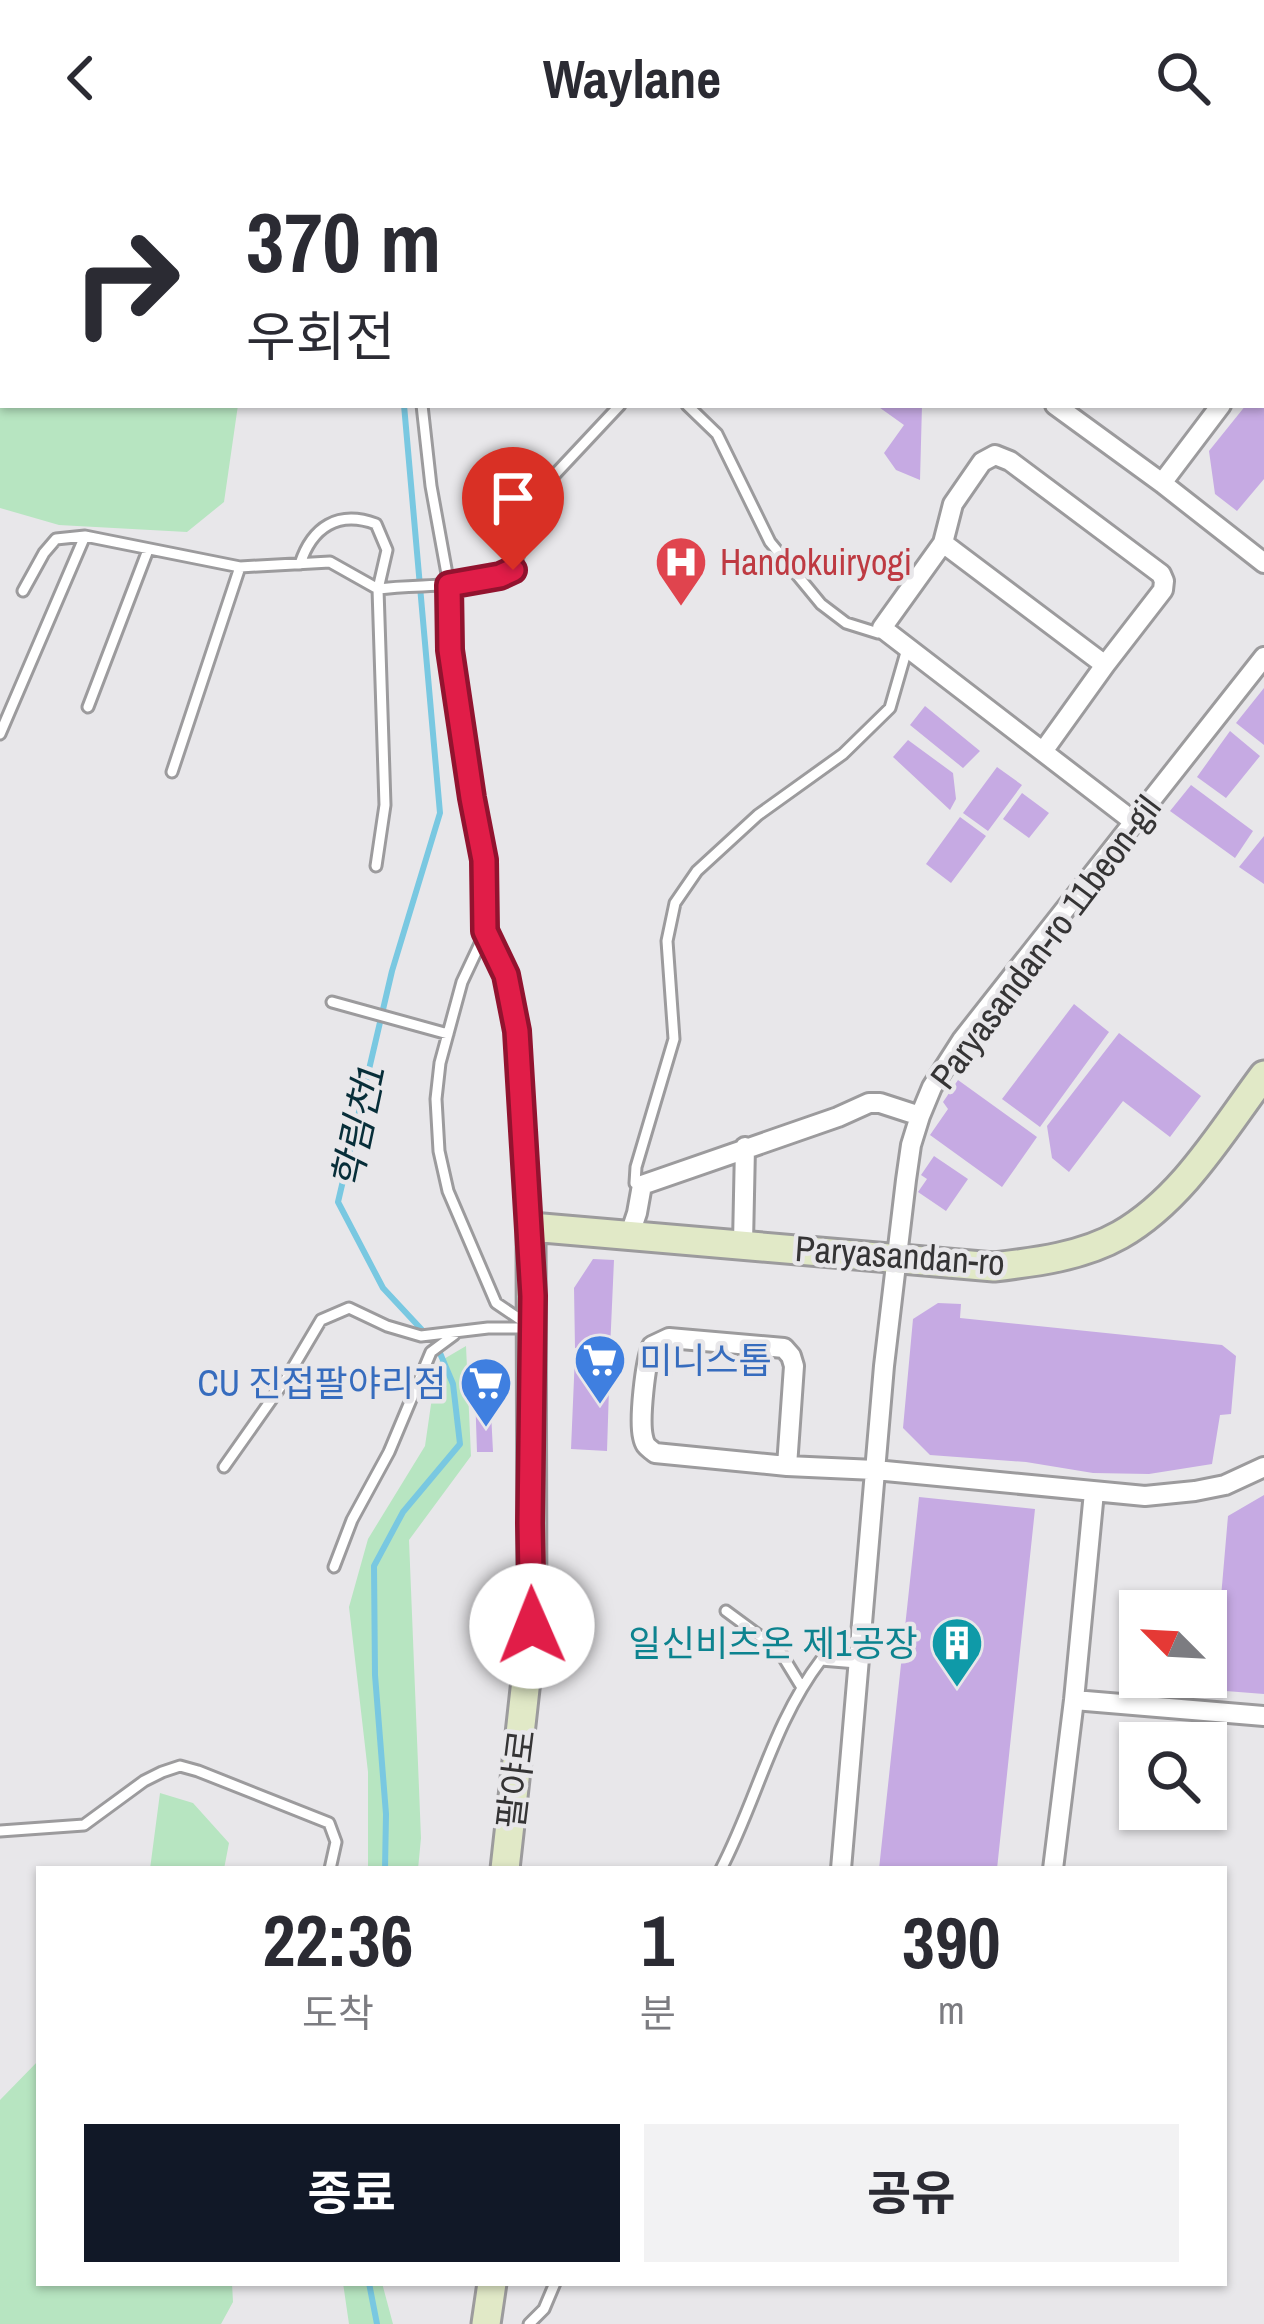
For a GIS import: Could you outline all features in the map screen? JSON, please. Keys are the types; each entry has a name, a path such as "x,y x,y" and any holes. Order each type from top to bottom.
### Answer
{"street":[{"path":"1059,408 1264,563"},
{"path":"1162,483 1219,408"},
{"path":"1044,750 1163,590 1164,581 1161,574 1010,461 995,455 982,462 953,504 943,543 882,628 1133,821"},
{"path":"943,543 1105,665"},
{"name":"Paryasandan-ro 11beon-gil","path":"841,1866 884,1366 905,1180 920,1116 962,1040 1264,656"},
{"name":"팔야로","path":"505,1866 532,1626 533,1328 517,1031 506,975"},
{"name":"Paryasandan-ro","path":"531,1227 994,1267 1043,1262 1119,1235 1174,1192 1264,1075"},
{"path":"629,1234 642,1185 869,1103 920,1116"},
{"path":"743,1243 745,1147"},
{"path":"787,1466 794,1366 784,1348 669,1337 652,1346 646,1367 643,1435 650,1450 664,1455 787,1466 875,1470 1145,1496 1226,1484 1264,1467"},
{"path":"1053,1866 1094,1492"},
{"path":"1074,1700 1264,1716"},
{"path":"486,2324 492,2286"}],"lane":[{"name":"팔야로","path":"422,408 450,650 484,860 485,931 506,975"},
{"path":"23,591 56,539 85,536 240,567 330,562 378,589 500,576 513,570 545,485 617,408"},
{"path":"690,408 718,434 770,542 821,604 846,623 878,633 882,628"},
{"path":"300,564 307,544 333,520 360,518 376,524 387,550 378,589 385,805 376,866"},
{"path":"0,734 85,536"},
{"path":"88,706 148,550"},
{"path":"172,772 240,567"},
{"path":"642,1185 634,1183 636,1167 674,1039 668,941 675,903 697,871 742,829 843,754 890,708 908,649"},
{"path":"0,698 13,704"},
{"path":"485,931 462,982 440,1063 439,1151 448,1191 496,1303 533,1328"},
{"path":"332,1002 448,1034"},
{"path":"224,1467 321,1320 349,1308 421,1336 533,1328"},
{"path":"334,1567 430,1352 458,1332"},
{"path":"726,1612 779,1650 801,1686"},
{"path":"723,1866 801,1686 821,1660 857,1664"},
{"path":"0,1832 84,1825 144,1781 180,1766 329,1823 336,1842 331,1866"},
{"path":"529,2324 544,2309 554,2286"}],"green space":[{"path":"0,408 238,408 224,502 187,532 59,525 0,508"},
{"path":"466,1346 471,1456 409,1540 418,1866 368,1866 368,1772 349,1607 368,1539 425,1446 437,1363"},
{"path":"160,1793 193,1803 229,1843 225,1866 150,1866"},
{"path":"36,2063 36,2286 232,2286 233,2302 221,2324 0,2324 0,2100"},
{"path":"343,2286 383,2286 393,2324 349,2324"}],"building":[{"path":"880,408 922,408 920,480 896,470 884,453 904,425"},
{"path":"1244,408 1264,408 1264,479 1237,511 1215,494 1209,451"},
{"path":"1264,688 1264,745 1236,723"},
{"path":"925,706 980,751 963,768 910,725"},
{"path":"1230,731 1260,756 1226,798 1197,777"},
{"path":"908,740 953,773 956,799 950,810 893,757"},
{"path":"997,767 1022,785 988,831 963,813"},
{"path":"1191,785 1253,831 1235,858 1170,811"},
{"path":"1022,793 1049,813 1029,838 1003,819"},
{"path":"960,817 986,836 951,883 926,864"},
{"path":"1264,836 1264,884 1239,867"},
{"path":"1074,1004 1109,1032 1040,1127 1002,1099"},
{"path":"1119,1033 1201,1096 1170,1137 1123,1101 1069,1172 1052,1158 1047,1126"},
{"path":"958,1080 1037,1137 1002,1187 930,1135 948,1109 943,1102"},
{"path":"934,1156 968,1179 946,1211 918,1192 927,1179 921,1175"},
{"path":"593,1259 614,1260 610,1350 575,1348 574,1288"},
{"path":"938,1303 961,1304 960,1318 1222,1345 1236,1356 1231,1414 1220,1415 1212,1464 1149,1474 1093,1473 930,1455 903,1428 913,1319"},
{"path":"575,1355 610,1357 607,1451 571,1449"},
{"path":"475,1392 490,1392 493,1452 477,1452"},
{"path":"1264,1495 1264,1694 1227,1691 1227,1590 1222,1590 1228,1516"},
{"name":"일신비츠온 제1공장","path":"919,1497 1035,1509 997,1866 879,1866"}],"waterway":[{"name":"학림천1","path":"385,1866 374,1566 403,1512 460,1444 453,1384 437,1346 383,1288 338,1202 392,971 440,813 404,408"},
{"name":"학림천1","path":"370,2286 377,2324"}],"place":[{"name":"Handokuiryogi","path":"681,608"},
{"name":"미니스톱","path":"600,1406"},
{"name":"CU 진접팔야리점","path":"486,1429"},
{"name":"일신비츠온 제1공장","path":"957,1689"}],"route":[{"path":"513,570 449,585 450,650 484,860 485,931 506,975 517,1031 533,1296 532,1626"}]}
